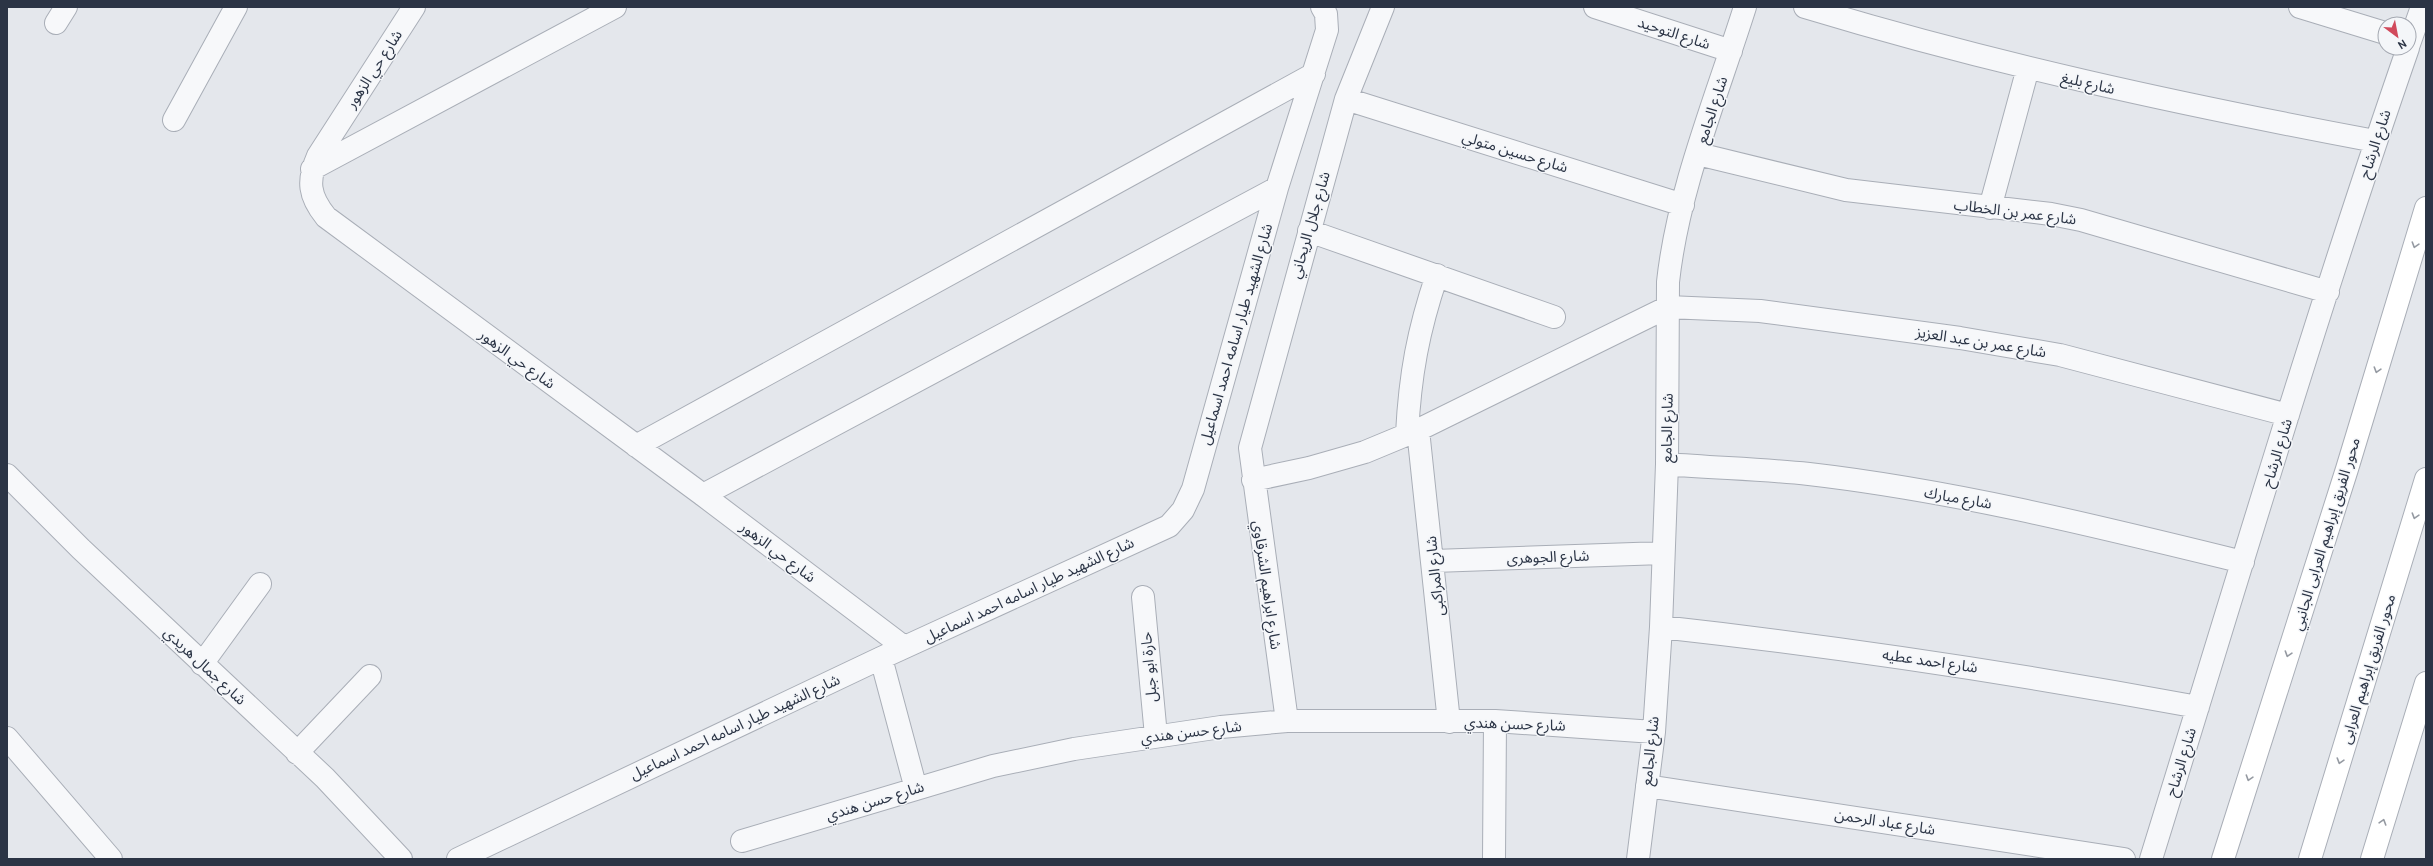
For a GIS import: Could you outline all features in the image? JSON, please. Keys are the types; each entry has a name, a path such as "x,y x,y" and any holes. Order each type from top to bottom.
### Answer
{"street":[{"path":"174,120 236,7"},
{"name":"شارع حي الزهور","path":"414,7 318,156 312,169 310,186 315,204 326,217 703,495 904,647"},
{"path":"312,169 615,7"},
{"name":"شارع الشهيد طيار اسامه احمد اسماعيل","path":"458,859 904,647 1169,526 1183,510 1193,489 1277,188 1327,30 1326,14 1322,7"},
{"name":"شارع جلال الريحاني","path":"1250,448 1346,99 1383,7"},
{"name":"شارع التوحيد","path":"1595,7 1731,51"},
{"name":"شارع الجامع","path":"1638,859 1654,732 1661,627 1667,464 1668,307 1671,256 1683,205 1698,154 1745,7"},
{"name":"شارع بليغ","path":"1805,7 2028,68 2234,115 2375,141"},
{"path":"2300,7 2377,31"},
{"name":"شارع الرشاح","path":"2417,21 2422,7"},
{"name":"شارع الرشاح","path":"2151,859 2288,415 2375,141 2405,56"},
{"path":"1990,208 2028,68"},
{"path":"636,446 1314,74"},
{"name":"شارع حسين متولي","path":"1346,99 1683,205"},
{"name":"شارع عمر بن الخطاب","path":"1698,154 1846,190 1990,208 2044,213 2082,220 2328,292"},
{"path":"703,495 1277,188"},
{"name":"محور الفريق إبراهيم العرابى الجانبي","path":"2223,859 2347,469 2426,208"},
{"path":"1309,231 1554,317"},
{"name":"شارع المراكبى","path":"1437,275 1424,314 1414,353 1409,393 1413,432 1434,561 1449,722"},
{"path":"1253,480 1323,464 1365,452 1413,432 1668,307"},
{"name":"شارع عمر بن عبد العزيز","path":"1668,307 1760,311 1968,339 2060,355 2288,415"},
{"name":"شارع ابراهيم الشرقاوي","path":"1250,448 1253,480 1287,721"},
{"name":"شارع مبارك","path":"1667,464 1808,474 1950,496 2087,524 2243,562"},
{"name":"شارع جمال هريدي","path":"7,475 202,664 325,778 401,859"},
{"name":"محور الفريق إبراهيم العرابى","path":"2310,859 2426,479"},
{"name":"شارع الجوهرى","path":"1434,561 1663,553"},
{"path":"202,664 260,584"},
{"name":"حارة ابو جبل","path":"1143,597 1156,736"},
{"name":"شارع احمد عطيه","path":"1661,627 1922,660 2054,680 2198,707"},
{"path":"881,658 916,789"},
{"path":"297,753 370,676"},
{"path":"2372,859 2426,683"},
{"name":"شارع حسن هندي","path":"742,841 993,766 1074,749 1156,736 1287,721 1495,722 1654,732"},
{"path":"1494,859 1495,722"},
{"path":"7,738 111,859"},
{"name":"شارع عباد الرحمن","path":"1647,786 2124,859"}]}
